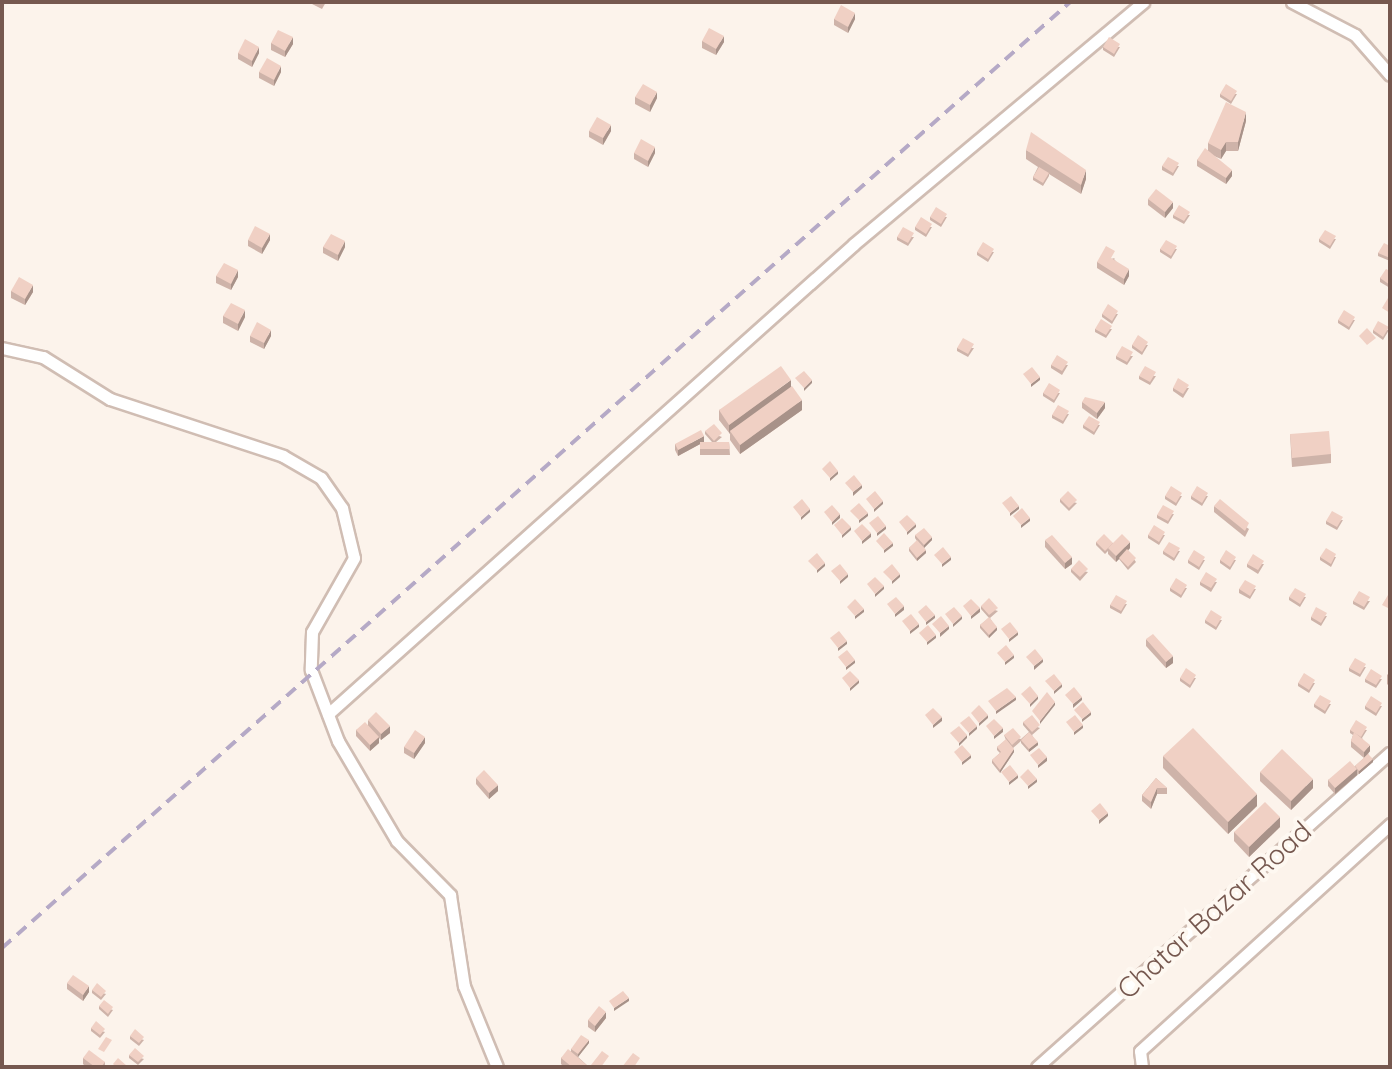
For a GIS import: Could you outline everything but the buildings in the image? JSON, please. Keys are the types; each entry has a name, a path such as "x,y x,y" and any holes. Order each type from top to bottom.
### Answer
{"street":[{"path":"328,714 854,244 1143,2"},
{"path":"1292,2 1355,35 1390,75"},
{"path":"2,348 43,357 110,399 283,456 321,478 354,538 354,558 312,632 311,670 328,714 397,841 450,895 464,986 497,1067"},
{"name":"Chatar Bazar Road","path":"1037,1067 1390,753"},
{"path":"1142,1067 1140,1051 1390,824"}],"railway":[{"path":"2,948 1070,2"}]}
